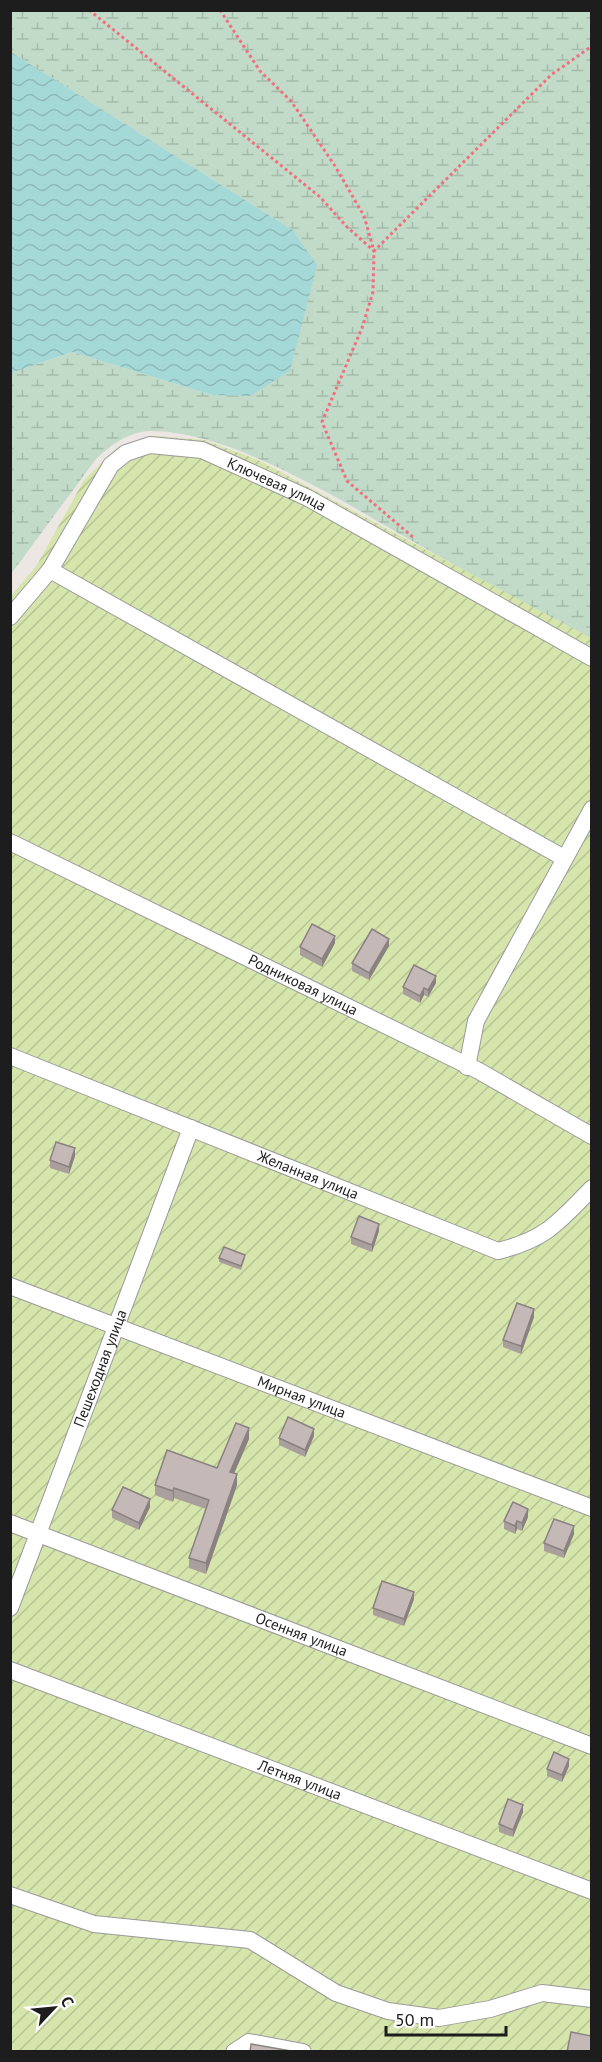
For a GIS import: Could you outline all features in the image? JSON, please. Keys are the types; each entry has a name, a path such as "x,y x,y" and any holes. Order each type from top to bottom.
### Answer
{"street":[{"name":"Ключевая улица","path":"10,617 50,570 111,465 126,453 150,445 202,450 308,498 591,658"},
{"path":"50,570 564,858"},
{"path":"467,1067 476,1020 591,809"},
{"name":"Родниковая улица","path":"10,842 467,1067 591,1136"},
{"name":"Желанная улица","path":"10,1056 498,1251 526,1244 552,1229 591,1188"},
{"name":"Пешеходная улица","path":"10,1608 190,1128"},
{"name":"Мирная улица","path":"10,1286 591,1508"},
{"name":"Осенняя улица","path":"10,1523 591,1746"},
{"name":"Летняя улица","path":"10,1670 591,1891"},
{"path":"10,1895 94,1924 250,1940 336,1993 388,2012 439,2018 490,2009 542,1993 591,1999"},
{"path":"234,2052 249,2042 303,2052"}],"path":[{"path":"89,10 320,197 347,227 374,251"},
{"path":"220,10 260,71 291,101 335,166 363,216 374,251 373,292 362,328 321,422 347,481 416,540"},
{"path":"374,251 551,75 591,46"}],"green space":[{"path":"11,11 591,11 591,642 316,486 248,454 182,434 151,431 135,433 108,449 96,459 11,574 11,373 72,352 212,395 317,266 293,230 11,52"},
{"path":"155,436 204,440 258,460 591,638 591,2051 11,2052 11,596 37,565 84,480 119,446"}],"water":[{"path":"11,52 293,230 317,265 290,371 250,396 212,395 72,352 11,373"}],"building":[{"path":"312,924 335,936 322,959 300,947"},
{"path":"372,929 389,939 369,973 352,963"},
{"path":"414,965 436,976 428,990 424,988 420,996 403,987"},
{"path":"56,1142 75,1148 69,1167 50,1160"},
{"path":"359,1216 379,1224 372,1245 351,1237"},
{"path":"224,1247 245,1255 241,1266 219,1258"},
{"path":"517,1303 534,1309 521,1346 503,1340"},
{"path":"288,1417 314,1429 305,1450 279,1438"},
{"path":"236,1423 249,1428 230,1472 237,1474 206,1563 189,1558 209,1500 174,1488 173,1491 155,1485 167,1450 217,1468"},
{"path":"123,1487 150,1499 139,1523 112,1510"},
{"path":"513,1502 528,1509 522,1523 517,1521 515,1526 504,1521"},
{"path":"554,1519 574,1526 564,1551 544,1543"},
{"path":"382,1581 414,1592 404,1619 373,1608"},
{"path":"554,1752 569,1759 562,1775 547,1769"},
{"path":"508,1799 523,1805 513,1830 499,1824"},
{"path":"571,2032 591,2036 591,2052 567,2052"},
{"path":"251,2044 297,2052 250,2052"}]}
